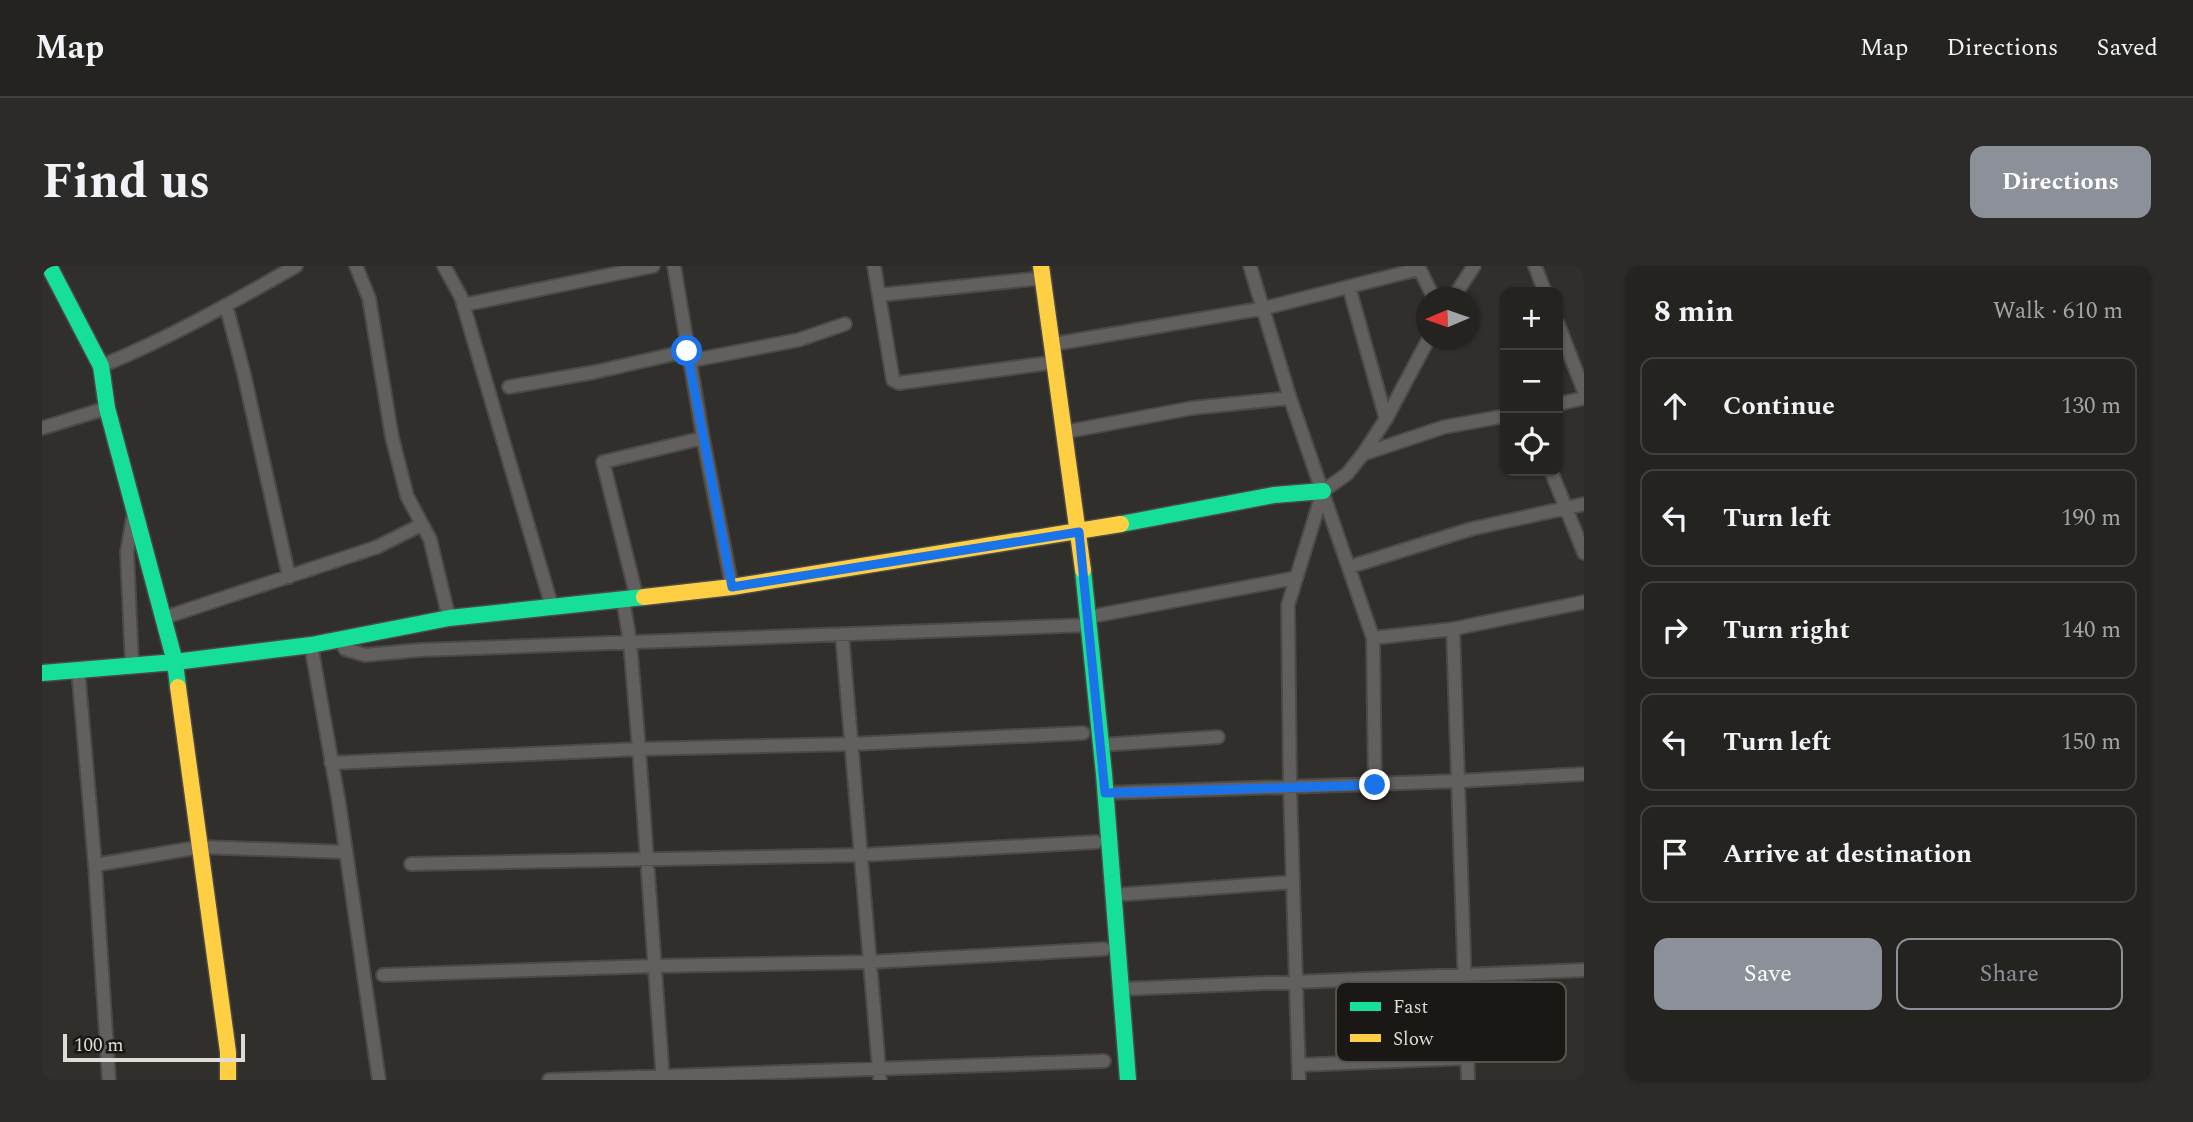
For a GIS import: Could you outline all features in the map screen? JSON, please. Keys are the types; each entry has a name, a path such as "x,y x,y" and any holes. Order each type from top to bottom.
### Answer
{"street":[{"path":"101,366 226,305 296,266"},
{"path":"356,266 369,298 392,437 407,495 430,540 449,618"},
{"path":"444,266 463,305 552,607"},
{"path":"463,305 653,266"},
{"path":"674,266 688,356 732,587"},
{"path":"874,266 893,380 899,383 1056,362"},
{"path":"1250,266 1265,308 1290,398 1373,638 1375,785"},
{"path":"1461,287 1476,266"},
{"path":"1535,266 1543,287"},
{"path":"1054,345 1265,308 1419,268 1428,287"},
{"path":"47,270 101,366 107,408 175,662 228,1052 228,1080"},
{"path":"879,295 1042,272 1079,532 1105,793 1128,1080"},
{"path":"1349,287 1385,419"},
{"path":"226,305 289,578"},
{"path":"509,387 798,340 845,324"},
{"path":"1563,337 1584,391"},
{"path":"42,673 175,662 311,645 449,618 732,587 1079,532 1274,495 1323,491 1348,474 1363,454 1423,350"},
{"path":"1065,432 1192,408 1290,398"},
{"path":"1563,403 1584,398"},
{"path":"42,428 107,408"},
{"path":"1363,454 1444,427 1500,417"},
{"path":"663,1078 630,642 630,599 603,462 703,438"},
{"path":"1553,476 1584,553"},
{"path":"1299,1080 1290,787 1288,605 1323,491"},
{"path":"1349,567 1471,529 1584,505"},
{"path":"132,665 127,565 134,511"},
{"path":"163,618 377,547 421,525"},
{"path":"340,639 345,649 365,655 420,650 842,634 1088,621 1295,578"},
{"path":"1373,638 1453,629 1584,602"},
{"path":"1453,629 1465,982"},
{"path":"842,634 879,1074"},
{"path":"311,645 346,852 379,1080"},
{"path":"78,669 95,864 109,1080"},
{"path":"331,762 1083,733"},
{"path":"1100,744 1218,737"},
{"path":"1105,793 1375,785 1584,774"},
{"path":"411,864 861,855 1096,842"},
{"path":"95,864 200,847 346,852"},
{"path":"1114,895 1293,882"},
{"path":"383,975 870,962 1104,949"},
{"path":"1121,989 1584,970"},
{"path":"549,1080 879,1074 1104,1060"},
{"path":"1299,1065 1371,1062"},
{"path":"1467,1062 1468,1080"}],"traffic: fast":[{"path":"49,266 101,366 107,408 175,662 178,687"},
{"path":"1121,524 1274,495 1323,491"},
{"path":"1083,570 1104,774 1128,1080"},
{"path":"42,673 175,662 311,645 449,618 644,597"}],"traffic: slow":[{"path":"1041,266 1083,570"},
{"path":"644,597 732,587 1121,524"},
{"path":"178,687 228,1052 228,1080"}],"route":[{"path":"687,351 732,587 1079,532 1105,793 1375,785"}]}
